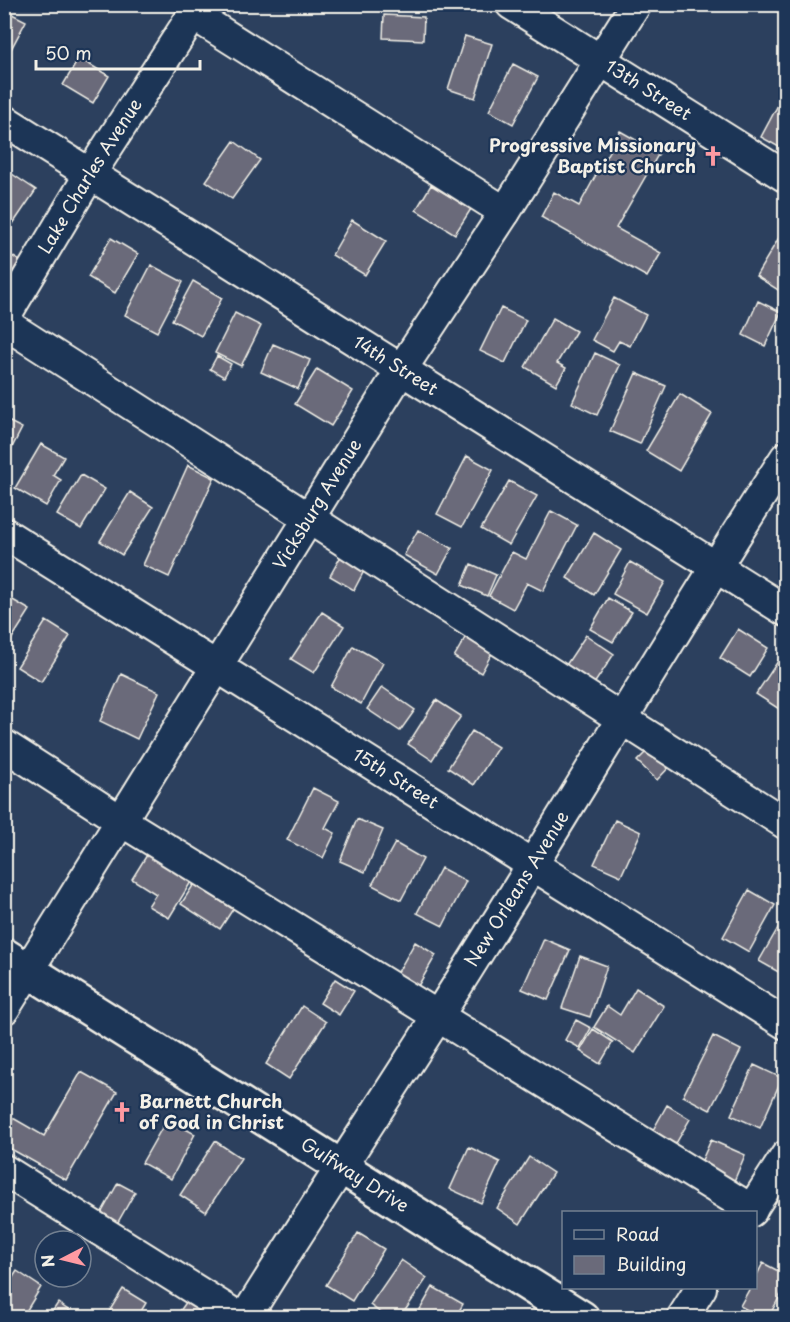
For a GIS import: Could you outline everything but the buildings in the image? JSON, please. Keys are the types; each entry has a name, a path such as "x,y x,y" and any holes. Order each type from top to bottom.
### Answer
{"main road":[{"name":"Gulfway Drive","path":"16,962 582,1317"}],"street":[{"name":"13th Street","path":"511,4 786,177"},
{"name":"Vicksburg Avenue","path":"4,1009 16,962 123,822 401,369 505,212 636,4"},
{"name":"Lake Charles Avenue","path":"4,318 90,174 197,10"},
{"path":"197,10 505,212"},
{"name":"14th Street","path":"4,120 786,611"},
{"path":"4,323 786,824"},
{"name":"New Orleans Avenue","path":"245,1317 340,1165 438,1016 714,567 786,457"},
{"name":"15th Street","path":"4,533 786,1024"},
{"path":"4,745 123,822 751,1211 786,1156"},
{"path":"4,1170 240,1317"},
{"path":"682,1317 700,1289"}],"place":[{"name":"Progressive Missionary Baptist Church","path":"713,156"},
{"name":"Barnett Church of God in Christ","path":"122,1112"}]}
